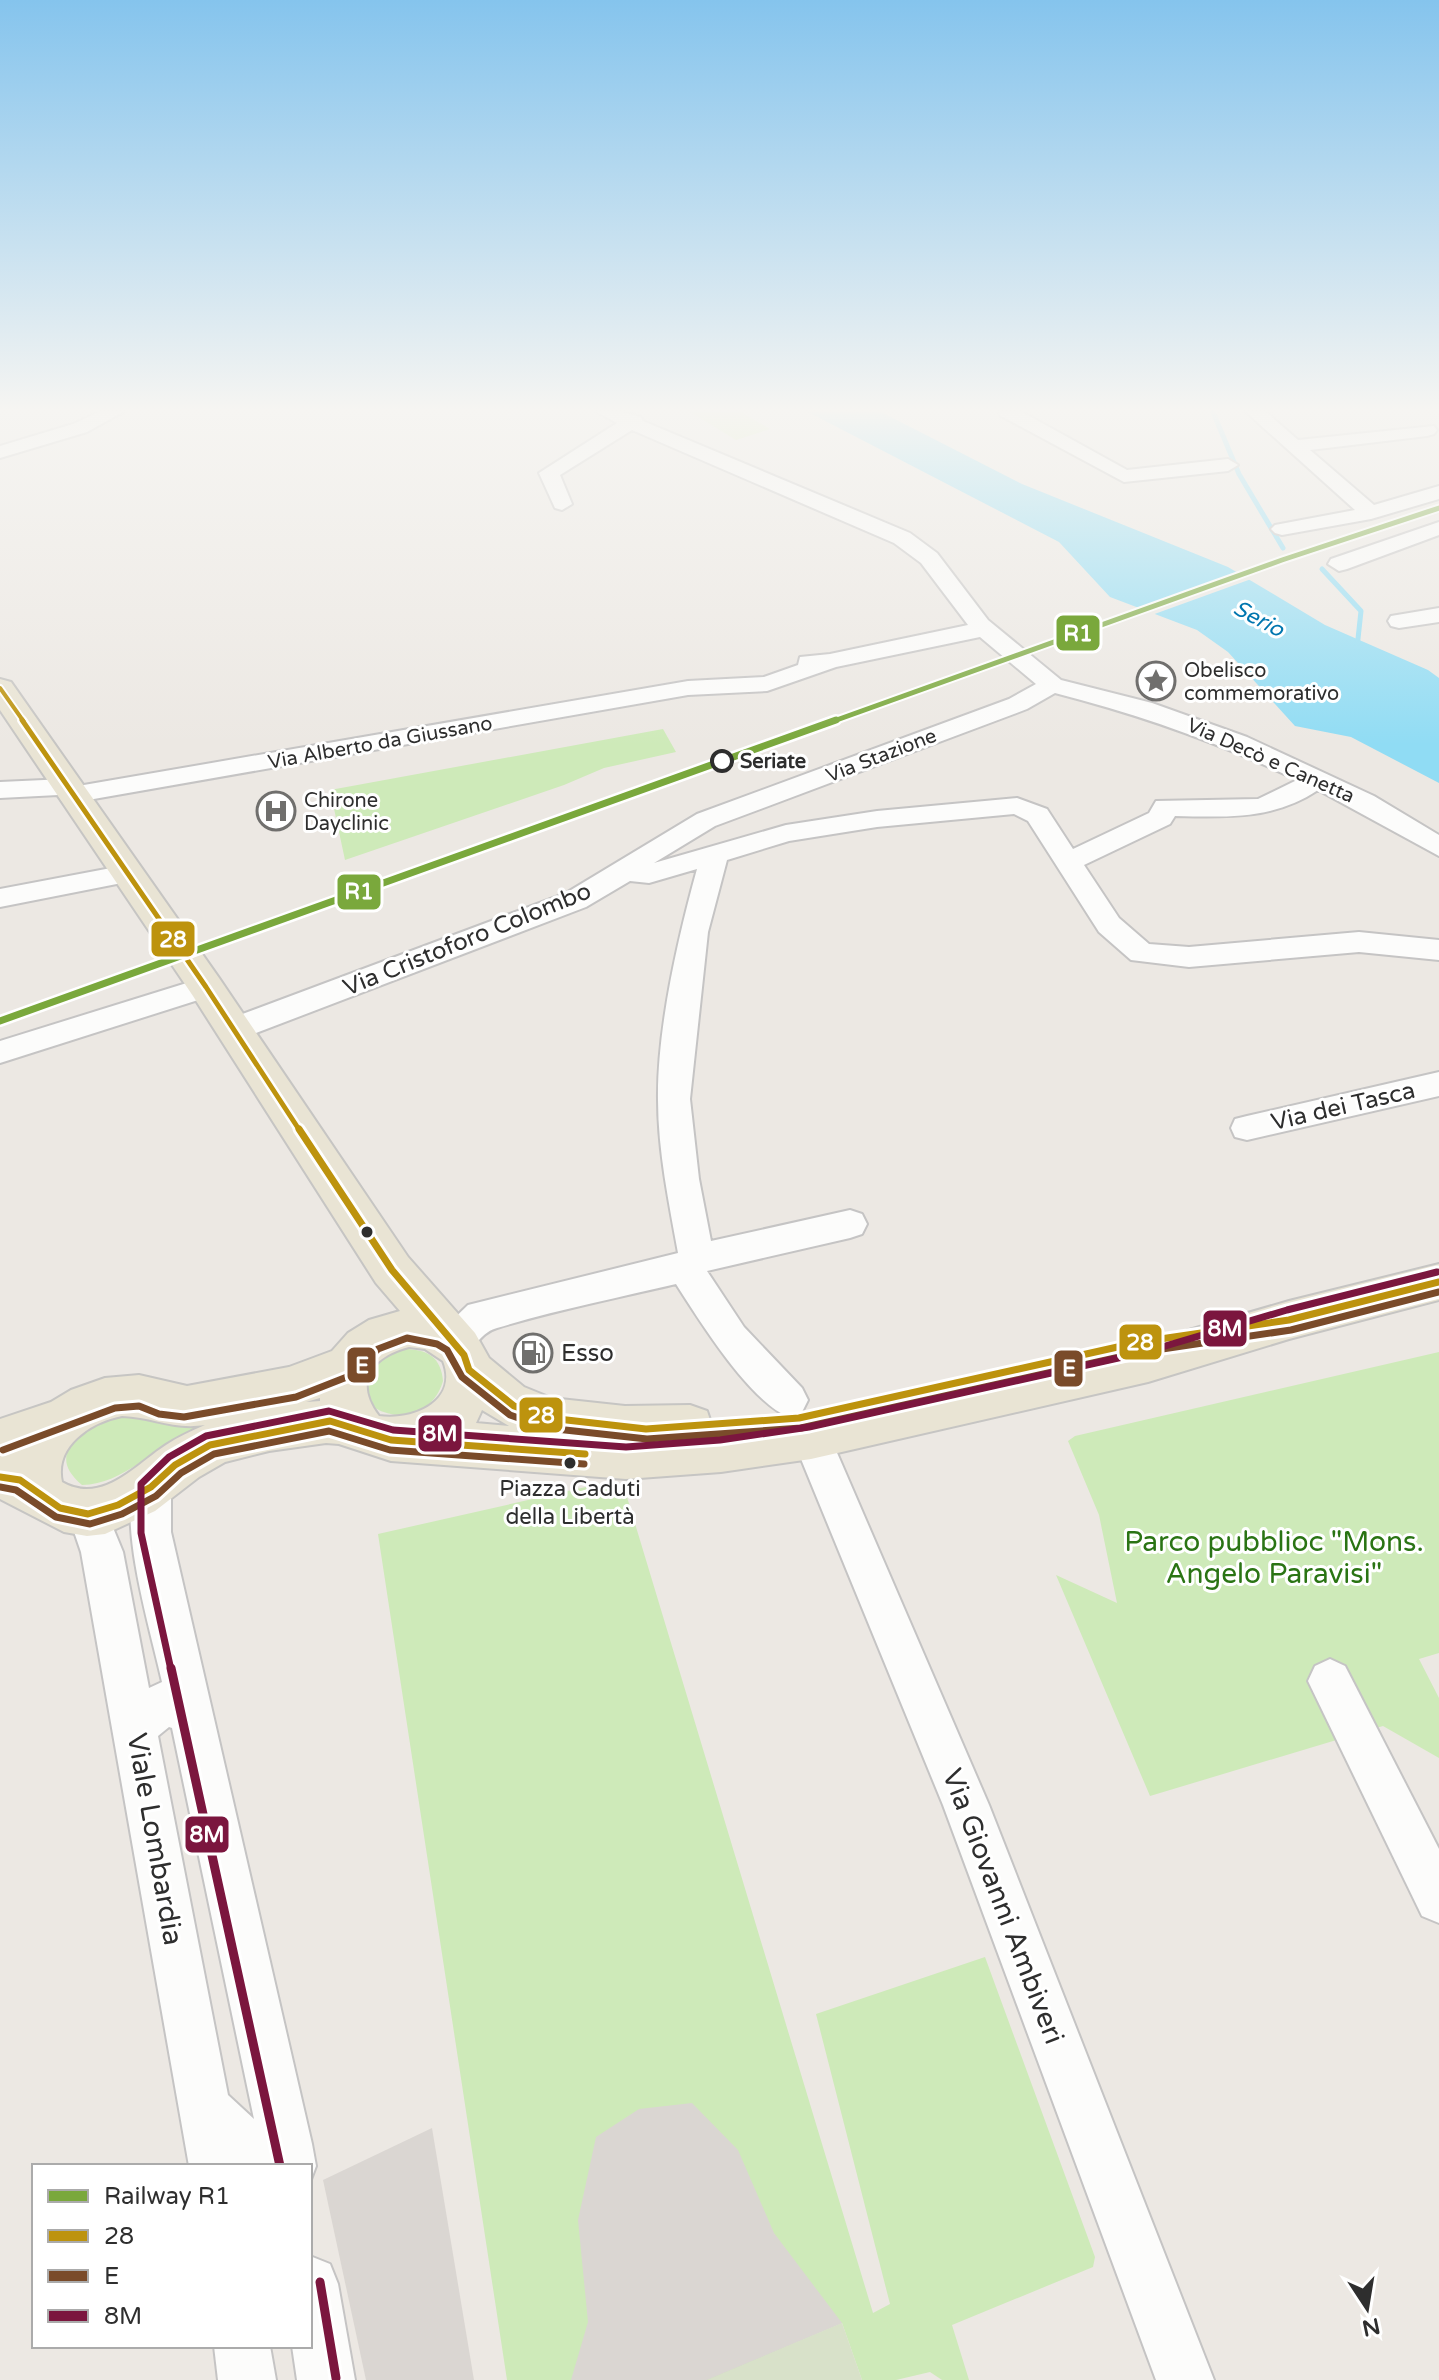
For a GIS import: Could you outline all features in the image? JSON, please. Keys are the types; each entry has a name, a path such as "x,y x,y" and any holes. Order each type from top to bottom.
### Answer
{"main road":[{"path":"0,688 206,987 392,1270 462,1356 514,1406 549,1418 646,1429 799,1418 1140,1342 1289,1320 1436,1289"},
{"path":"0,1441 62,1420 90,1405 113,1398 140,1396 161,1404 183,1407 293,1387 359,1353 398,1330 424,1329 462,1356 468,1388 460,1406 447,1421 428,1433 385,1436 349,1419 341,1403 341,1384 359,1353 388,1300 392,1270"},
{"path":"62,1420 44,1444 36,1472 21,1487 60,1508 88,1514 118,1505 151,1487 175,1465 210,1445 330,1421 385,1436 626,1457 721,1450 800,1418 1148,1362 1289,1320"}],"street":[{"name":"Via Decò e Canetta","path":"868,523 902,538 929,558 980,625 1052,685 1143,708 1238,742 1365,802 1439,847"},
{"path":"1282,529 1315,523"},
{"path":"1339,564 1439,528"},
{"path":"1399,621 1439,615"},
{"name":"Via Alberto da Giussano","path":"0,790 69,791 728,679 767,684 793,669 965,634 975,631 980,625"},
{"name":"Via Stazione","path":"626,871 655,849 706,820 1018,704 1052,685"},
{"path":"1068,862 1161,818 1165,807 1258,810 1283,800 1316,779"},
{"name":"Via Cristoforo Colombo","path":"232,1030 576,900 626,871 649,874 786,833 862,821 1017,806 1038,815 1109,925 1141,953 1189,957 1359,942 1439,950"},
{"path":"715,854 694,932 674,1099 691,1263 731,1338 800,1418"},
{"path":"0,898 127,874"},
{"path":"0,1052 206,987"},
{"name":"Via dei Tasca","path":"1247,1128 1439,1084"},
{"path":"462,1356 481,1316 850,1224"},
{"name":"Via Giovanni Ambiveri","path":"800,1418 966,1805 1185,2380"},
{"path":"151,1487 151,1532 288,2155 253,2154 206,2110"},
{"name":"Viale Lombardia","path":"88,1514 102,1552 215,2164"},
{"path":"1330,1681 1439,1899"},
{"path":"135,1726 163,1704 191,1709"},
{"path":"312,2296 326,2380"},
{"path":"242,2348 247,2380"}],"green space":[{"path":"663,729 676,752 604,768 564,785 345,860 330,790"},
{"path":"404,1349 426,1353 436,1360 443,1381 433,1401 425,1407 406,1415 386,1413 375,1408 366,1389 368,1381 378,1363"},
{"name":"Parco pubblioc \"Mons. Angelo Paravisi\"","path":"1439,1352 1439,1653 1419,1659 1439,1698 1439,1758 1383,1726 1150,1796 1056,1575 1117,1603 1099,1515 1068,1441 1075,1436"},
{"path":"318,1395 318,1407 191,1433 125,1472 97,1483 82,1485 67,1465 69,1448 99,1416 169,1424"},
{"path":"608,1482 627,1497 873,2313 890,2304 816,2014 985,1957 1095,2257 1093,2267 952,2325 969,2380 942,2380 930,2372 896,2380 862,2380 842,2323 709,2380 507,2380 378,1534"},
{"path":"842,2323 862,2380 707,2380"}],"shaded area":[{"path":"692,2103 738,2150 774,2233 842,2323 707,2380 571,2380 588,2322 578,2220 596,2137 639,2109"},
{"path":"432,2128 474,2380 366,2380 323,2180"}],"water":[{"name":"Serio","path":"1022,523 1119,523 1228,567 1325,625 1428,670 1439,678 1439,783 1351,737 1295,726 1228,652 1197,630 1110,597 1059,542"}],"pier":[{"path":"1243,571 1254,578 1149,616 1134,610"}],"waterway":[{"path":"1268,523 1283,548"},
{"path":"1322,569 1361,611 1357,648"}],"rail line":[{"name":"R1","path":"0,1021 1282,560 1394,523"}],"transit line":[{"name":"28","path":"0,688 206,987 392,1270 464,1355 469,1370 514,1406 549,1418 646,1429 799,1418 1140,1342 1289,1320 1439,1282"},
{"name":"8M","path":"280,2164 141,1533 141,1484 169,1457 206,1436 329,1411 393,1430 626,1447 720,1440 809,1427 1145,1352 1287,1310 1437,1272"},
{"name":"E","path":"3,1450 115,1408 139,1406 159,1414 184,1417 296,1397 352,1375 378,1349 407,1338 437,1344 447,1350 462,1377 510,1415 547,1428 647,1439 801,1428 1142,1352 1291,1330 1439,1292"},
{"name":"28","path":"0,1477 20,1480 60,1508 88,1514 118,1505 151,1487 175,1465 210,1445 330,1421 391,1440 585,1454"},
{"name":"E","path":"0,1487 16,1490 56,1517 90,1524 122,1514 156,1496 181,1473 214,1454 329,1431 390,1450 584,1464"},
{"name":"8M","path":"320,2282 336,2378"}],"place":[{"name":"Obelisco commemorativo","path":"1156,681"},
{"name":"Seriate","path":"722,761"},
{"name":"Chirone Dayclinic","path":"276,811"},
{"name":"Esso","path":"533,1353"},
{"name":"Piazza Caduti della Libertà","path":"570,1463"}]}
